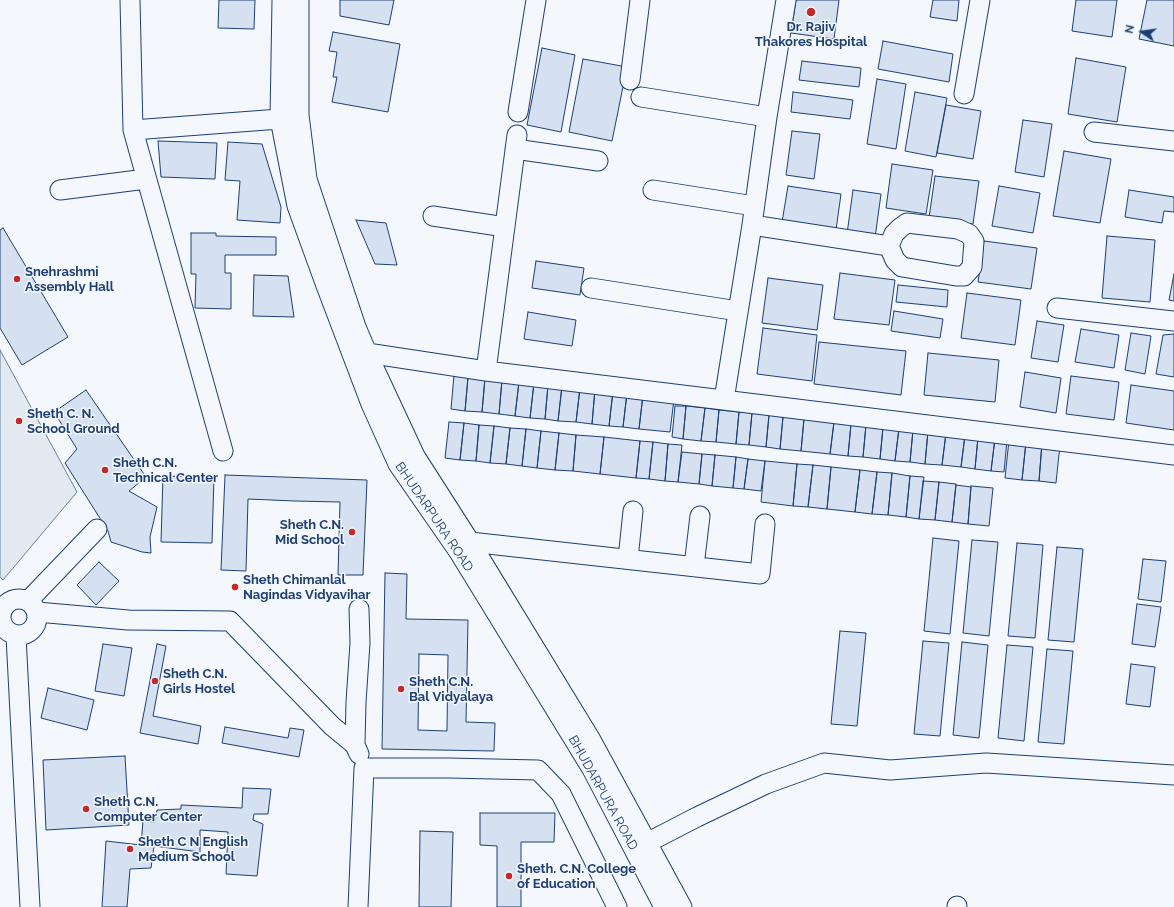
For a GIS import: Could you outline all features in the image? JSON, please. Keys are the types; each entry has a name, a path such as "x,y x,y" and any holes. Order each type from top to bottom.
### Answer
{"street":[{"path":"130,0 133,130 223,451"},
{"name":"BHUDARPURA ROAD","path":"282,0 280,118 297,206 359,354 463,544 546,681 591,740 640,846 664,907"},
{"name":"BHUDARPURA ROAD","path":"299,0 299,117 307,180 356,327 359,354"},
{"path":"518,112 536,0"},
{"path":"630,80 640,0"},
{"path":"724,400 786,0"},
{"path":"964,94 980,0"},
{"path":"641,97 767,117"},
{"path":"133,130 299,117"},
{"path":"1094,132 1174,142"},
{"path":"486,370 516,142 598,161"},
{"path":"60,190 146,179"},
{"path":"653,190 754,206"},
{"path":"433,216 505,227"},
{"path":"752,225 889,246"},
{"path":"591,288 738,311"},
{"path":"1057,308 1174,321"},
{"path":"359,354 1174,455"},
{"path":"628,559 633,511"},
{"path":"694,566 700,516"},
{"path":"463,544 628,559 760,574 765,524"},
{"path":"32,606 97,529"},
{"path":"32,606 37,619 35,626 30,632 16,636 9,633 4,628 0,615 2,602 14,599 21,599 32,606 128,620 230,621 332,726 355,745"},
{"path":"358,907 364,768 355,745 360,643 360,609"},
{"path":"16,636 30,907"},
{"path":"640,846 766,784 824,764 890,770 986,763 1174,775"},
{"path":"364,768 538,770 561,794 617,907"},
{"name":"BHUDARPURA ROAD","path":"640,846 682,907"}],"shaded area":[{"name":"Sheth C. N. School Ground","path":"0,350 77,492 3,580 0,577"}],"building":[{"path":"219,0 255,0 254,29 218,28"},
{"path":"340,0 394,0 389,25 340,16"},
{"path":"796,0 839,0 834,39 791,33"},
{"path":"933,0 959,0 957,21 930,17"},
{"path":"1076,0 1117,0 1112,37 1072,31"},
{"path":"1147,0 1174,0 1174,46 1139,39"},
{"path":"333,32 400,44 388,112 332,102 337,77 333,77 337,52 329,51"},
{"path":"883,41 953,54 949,82 878,69"},
{"path":"542,48 575,55 561,132 527,125"},
{"path":"1076,58 1126,67 1117,122 1068,114"},
{"path":"583,59 627,67 612,141 569,132"},
{"path":"802,61 861,68 859,87 799,80"},
{"path":"877,79 906,84 896,149 867,144"},
{"path":"793,92 853,100 850,119 791,112"},
{"path":"915,92 947,98 936,157 905,151"},
{"path":"946,105 981,111 973,159 937,153"},
{"path":"1023,120 1052,124 1044,177 1015,172"},
{"path":"792,131 820,134 814,179 786,175"},
{"path":"158,141 217,143 215,179 161,177"},
{"path":"228,142 262,144 281,207 280,223 237,220 240,181 225,180"},
{"path":"1064,151 1111,159 1100,223 1053,216"},
{"path":"892,164 933,170 926,214 886,208"},
{"path":"935,176 979,181 973,224 929,218"},
{"path":"788,186 841,194 836,230 782,222"},
{"path":"999,186 1040,193 1033,233 992,226"},
{"path":"853,190 881,194 875,238 847,234"},
{"path":"1129,190 1174,197 1174,212 1164,211 1162,223 1125,217"},
{"path":"356,220 386,223 397,265 375,264"},
{"name":"Snehrashmi Assembly Hall","path":"3,228 68,337 22,365 0,328 0,230"},
{"path":"191,233 216,233 216,236 276,237 276,255 225,255 225,273 231,273 231,309 195,308 196,274 191,274"},
{"path":"1107,236 1155,240 1150,302 1102,298"},
{"path":"984,241 1037,248 1031,289 978,282"},
{"path":"536,261 584,268 580,295 532,288"},
{"path":"840,273 895,280 889,325 834,319"},
{"path":"1174,274 1174,301 1169,300"},
{"path":"254,275 288,276 294,317 253,316"},
{"path":"768,278 823,285 817,330 762,323"},
{"path":"898,285 948,290 947,307 896,302"},
{"path":"967,293 1021,300 1015,345 961,338"},
{"path":"894,311 943,319 940,338 891,331"},
{"path":"528,312 576,320 572,346 524,339"},
{"path":"1037,321 1064,325 1058,362 1031,358"},
{"path":"763,328 817,335 812,381 757,374"},
{"path":"1081,329 1119,335 1114,368 1075,362"},
{"path":"1131,333 1151,336 1145,374 1125,370"},
{"path":"1174,334 1174,377 1156,374 1163,335"},
{"path":"819,342 906,351 901,395 814,384"},
{"path":"928,353 999,360 995,402 924,395"},
{"path":"1025,372 1061,378 1056,413 1020,407"},
{"path":"454,375 468,377 465,411 451,409"},
{"path":"1071,376 1119,382 1114,420 1066,414"},
{"path":"468,377 485,378 482,412 465,411"},
{"path":"485,378 502,380 499,414 482,412"},
{"path":"502,380 519,382 515,416 499,414"},
{"path":"519,382 534,383 530,418 515,416"},
{"path":"534,383 548,385 545,419 530,418"},
{"path":"548,385 562,386 558,421 545,419"},
{"path":"1131,385 1174,391 1174,430 1126,423"},
{"path":"562,386 580,388 576,422 558,421"},
{"path":"580,388 595,389 592,424 576,422"},
{"path":"595,389 613,391 609,426 592,424"},
{"name":"Sheth C.N. Technical Center","path":"86,390 146,477 129,491 157,507 150,537 151,553 142,552 111,542 108,531 65,463 77,449 54,412"},
{"path":"613,391 627,393 623,427 609,426"},
{"path":"627,393 643,395 639,429 623,427"},
{"path":"643,395 674,399 670,432 639,429"},
{"path":"675,406 686,406 683,439 672,437"},
{"path":"686,406 705,408 701,441 683,439"},
{"path":"705,408 719,410 716,442 701,441"},
{"path":"719,410 739,412 736,444 716,442"},
{"path":"739,412 752,413 749,445 736,444"},
{"path":"752,413 769,415 766,447 749,445"},
{"path":"769,415 783,417 780,449 766,447"},
{"path":"783,417 804,419 801,451 780,449"},
{"path":"804,419 834,422 830,454 801,451"},
{"path":"449,422 464,423 460,460 445,458"},
{"path":"834,422 851,424 848,456 830,454"},
{"path":"464,423 479,425 476,461 460,460"},
{"path":"851,424 866,425 863,457 848,456"},
{"path":"479,425 494,426 490,463 476,461"},
{"path":"866,425 883,427 880,459 863,457"},
{"path":"494,426 510,428 506,464 490,463"},
{"path":"883,427 899,428 895,461 880,459"},
{"path":"510,428 526,429 522,466 506,464"},
{"path":"899,428 913,430 910,462 895,461"},
{"path":"526,429 541,431 537,468 522,466"},
{"path":"913,430 928,431 925,464 910,462"},
{"path":"541,431 559,433 555,470 537,468"},
{"path":"928,431 946,433 942,465 925,464"},
{"path":"559,433 576,435 573,471 555,470"},
{"path":"946,433 965,435 961,467 942,465"},
{"path":"576,435 604,437 600,474 573,471"},
{"path":"965,435 978,437 975,469 961,467"},
{"path":"604,437 640,441 636,478 600,474"},
{"path":"978,437 995,438 991,471 975,469"},
{"path":"995,438 1007,440 1004,472 991,471"},
{"path":"1009,440 1026,442 1022,480 1005,478"},
{"path":"640,441 653,442 649,479 636,478"},
{"path":"653,442 668,444 665,481 649,479"},
{"path":"1026,442 1042,443 1039,481 1022,480"},
{"path":"1042,443 1060,445 1056,483 1039,481"},
{"path":"668,444 682,445 678,482 665,481"},
{"path":"682,452 702,454 699,484 678,482"},
{"path":"702,454 715,455 712,486 699,484"},
{"path":"715,455 736,457 733,488 712,486"},
{"path":"736,457 748,459 744,489 733,488"},
{"path":"748,459 765,461 761,491 744,489"},
{"path":"765,461 797,464 793,506 761,502"},
{"path":"797,464 813,465 808,507 793,506"},
{"path":"813,465 831,467 827,509 808,507"},
{"path":"831,467 860,470 855,512 827,509"},
{"path":"860,470 877,472 872,514 855,512"},
{"path":"877,472 892,473 888,515 872,514"},
{"path":"892,473 910,476 906,517 888,515"},
{"name":"Sheth C.N. Mid School","path":"225,475 367,480 363,575 338,575 340,502 248,499 246,571 221,570"},
{"path":"163,476 214,477 212,543 161,542"},
{"path":"910,476 924,477 919,519 906,517"},
{"path":"923,481 939,482 935,520 919,519"},
{"path":"939,482 956,484 952,522 935,520"},
{"path":"956,485 971,487 968,524 952,522"},
{"path":"971,486 993,488 989,526 968,524"},
{"path":"933,538 959,541 950,634 924,631"},
{"path":"972,540 998,542 989,636 963,633"},
{"path":"1017,543 1043,545 1035,638 1008,636"},
{"path":"1057,547 1083,549 1074,642 1048,640"},
{"path":"1143,559 1166,561 1161,602 1138,599"},
{"path":"99,562 119,581 96,605 77,585"},
{"name":"Sheth C.N. Bal Vidyalaya","path":"385,573 407,574 406,619 468,620 466,722 495,723 494,751 382,749","holes":["419,654 448,655 447,731 418,730"]},
{"path":"1137,604 1161,607 1155,647 1132,644"},
{"path":"840,631 866,633 857,726 831,724"},
{"path":"923,641 949,643 940,736 914,734"},
{"path":"962,642 988,645 979,738 953,735"},
{"name":"Sheth C.N. Girls Hostel","path":"103,644 132,648 124,696 95,691"},
{"name":"Sheth C.N. Girls Hostel","path":"157,644 166,646 153,716 201,726 198,744 140,733"},
{"path":"1007,645 1033,647 1024,741 998,738"},
{"path":"1047,649 1073,651 1064,744 1038,742"},
{"path":"1131,664 1155,667 1150,707 1126,704"},
{"path":"48,688 94,700 87,730 41,718"},
{"path":"225,727 288,738 290,728 304,730 299,757 222,743"},
{"name":"Sheth C.N. Computer Center","path":"125,756 129,825 46,830 43,760"},
{"name":"Sheth C N English Medium School","path":"243,788 271,789 268,814 254,814 253,820 263,824 257,876 226,874 228,832 200,830 200,852 154,846 151,868 130,869 127,907 102,907 106,841 141,845 143,821 155,822 157,810 181,809 181,805 242,808"},
{"name":"Sheth. C.N. College of Education","path":"480,813 555,813 554,842 521,842 521,907 497,907 497,846 480,845"},
{"path":"420,831 453,832 451,907 419,907"}],"place":[{"name":"Dr. Rajiv Thakores Hospital","path":"811,12"},
{"name":"Snehrashmi Assembly Hall","path":"17,279"},
{"name":"Sheth C. N. School Ground","path":"19,421"},
{"name":"Sheth C.N. Technical Center","path":"105,470"},
{"name":"Sheth C.N. Mid School","path":"352,532"},
{"name":"Sheth Chimanlal Nagindas Vidyavihar","path":"235,587"},
{"name":"Sheth C.N. Girls Hostel","path":"155,681"},
{"name":"Sheth C.N. Bal Vidyalaya","path":"401,689"},
{"name":"Sheth C.N. Computer Center","path":"86,809"},
{"name":"Sheth C N English Medium School","path":"130,849"},
{"name":"Sheth. C.N. College of Education","path":"509,876"}]}
